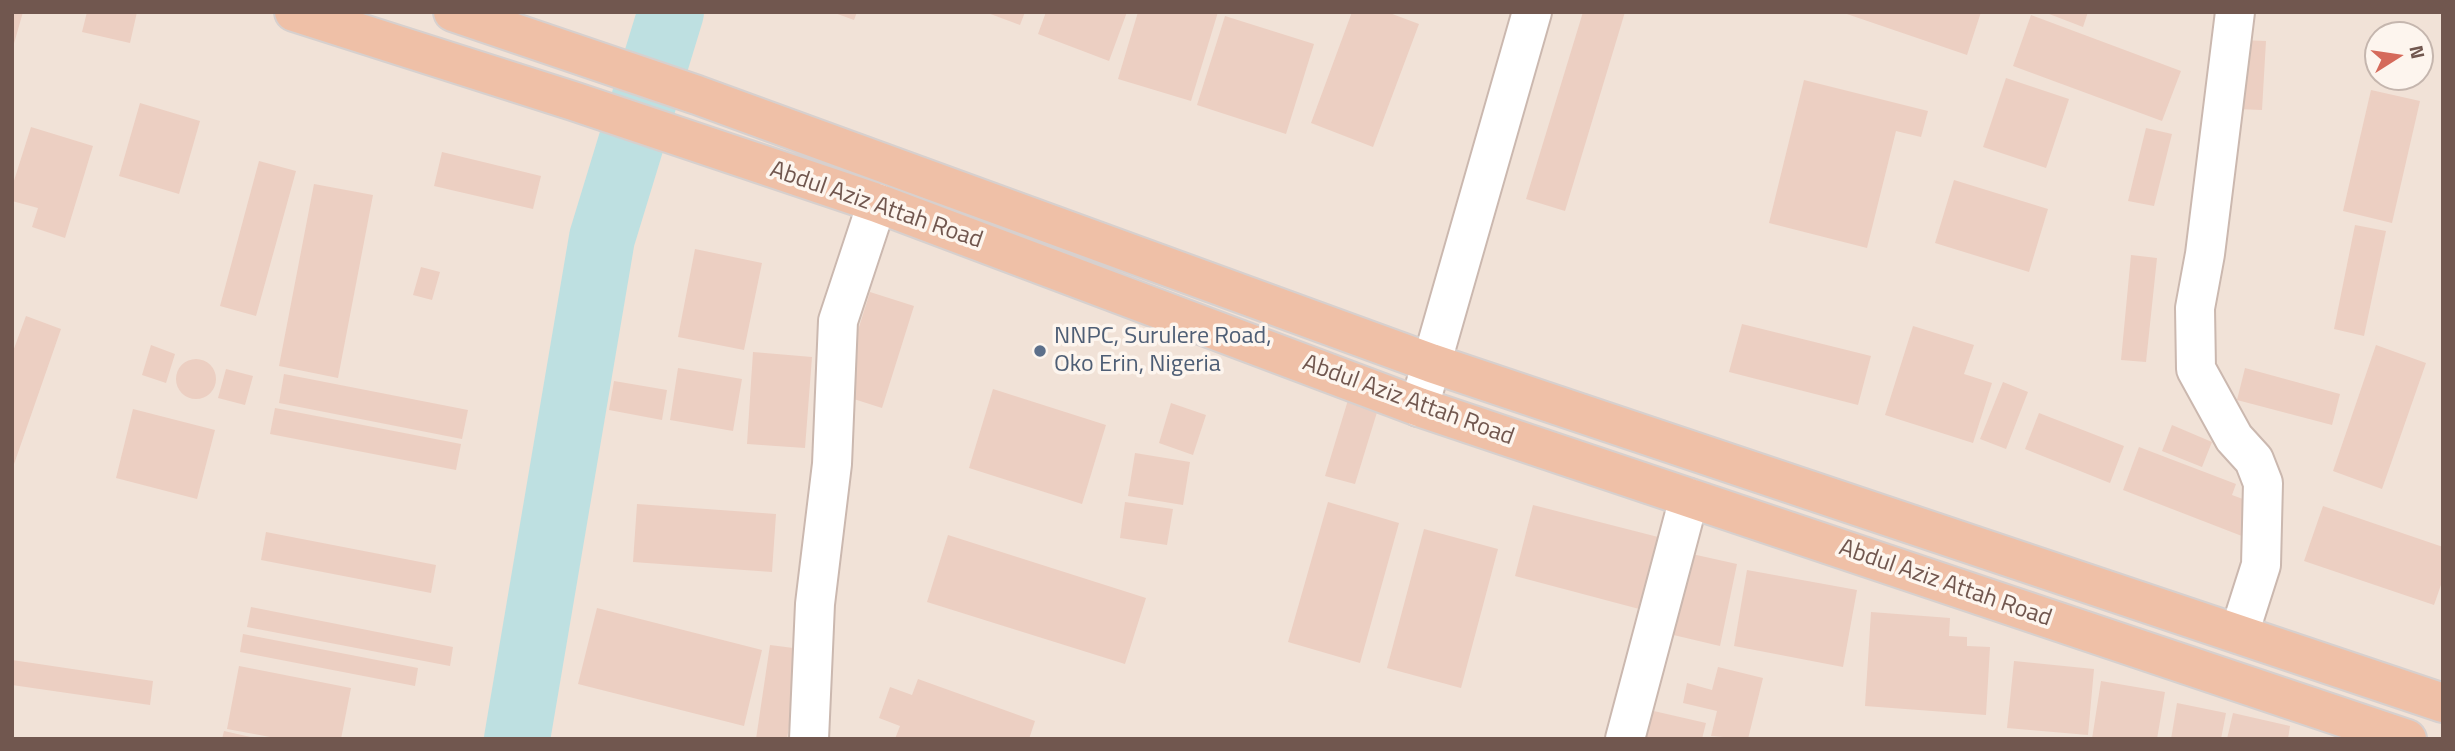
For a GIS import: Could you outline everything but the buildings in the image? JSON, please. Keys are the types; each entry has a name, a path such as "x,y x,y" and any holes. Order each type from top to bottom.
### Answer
{"highway":[{"name":"Abdul Aziz Attah Road","path":"294,12 573,101 877,203 1419,407 2407,739"},
{"name":"Abdul Aziz Attah Road","path":"453,12 697,95 1431,363 2443,703"}],"street":[{"path":"1419,407 1532,12"},
{"path":"2235,12 2205,254 2195,308 2195,344 2196,369 2234,438 2254,460 2263,483 2261,565 2239,634"},
{"path":"809,739 815,604 832,464 838,321 877,203"},
{"path":"1625,739 1689,498"}],"shaded area":[{"path":"12,12 2443,12 2443,739 12,739"}],"waterway":[{"path":"517,739 602,238 671,12"}],"place":[{"name":"NNPC, Surulere Road, Oko Erin, Nigeria","path":"1040,351"}]}
